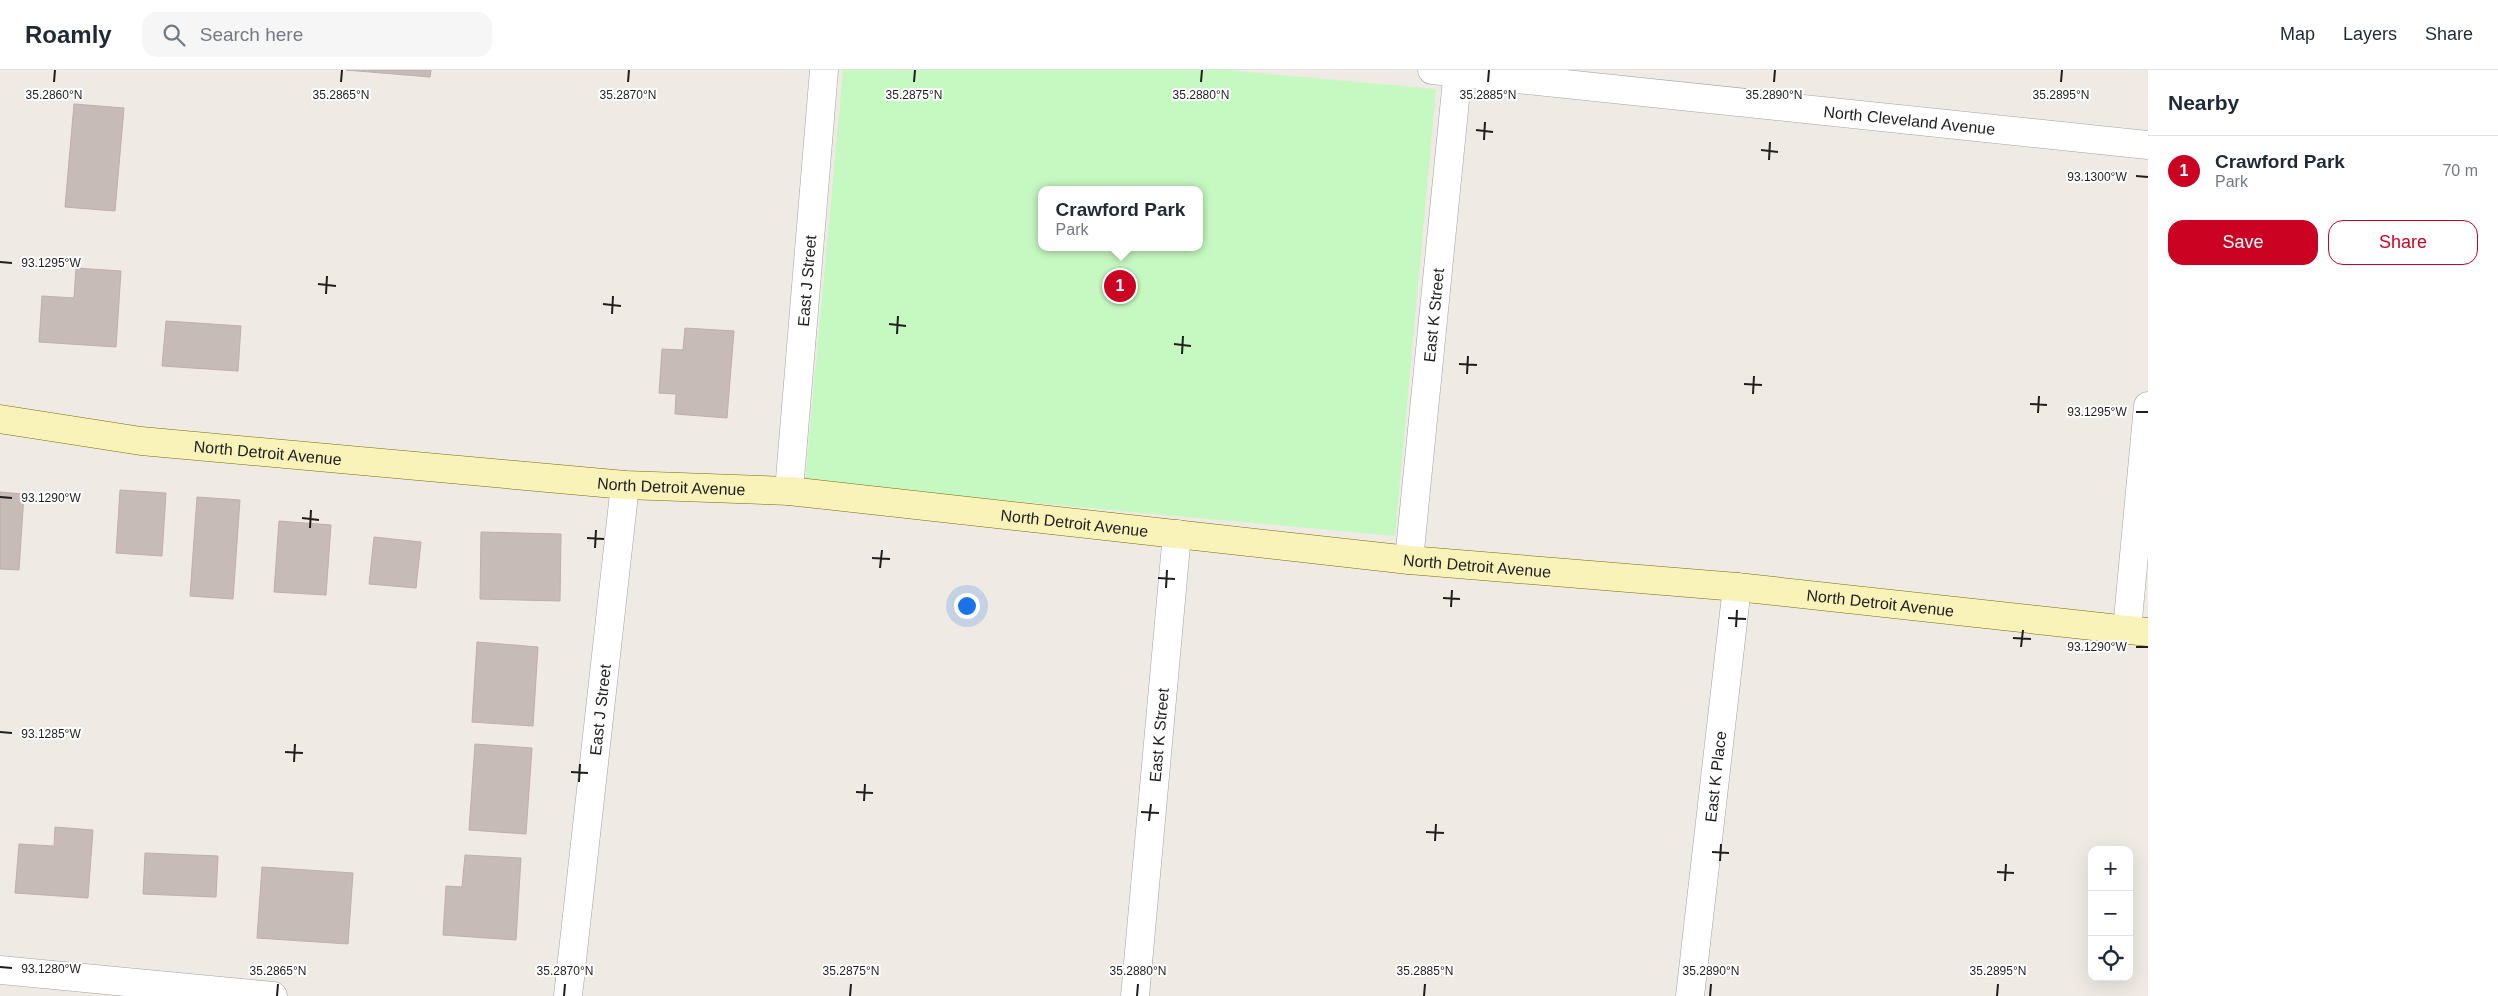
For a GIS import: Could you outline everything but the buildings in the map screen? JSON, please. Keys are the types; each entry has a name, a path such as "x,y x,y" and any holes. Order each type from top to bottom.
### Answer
{"street":[{"name":"East J Street","path":"789,491 824,70"},
{"name":"North Cleveland Avenue","path":"1449,71 2148,145"},
{"name":"East K Street","path":"1409,560 1449,71"},
{"path":"2138,630 2148,406"},
{"name":"North Detroit Avenue","path":"0,420 141,441 625,484 789,491 1409,560 1737,587 2138,630"},
{"name":"East J Street","path":"568,996 625,484"},
{"name":"East K Street","path":"1135,996 1177,534"},
{"name":"East K Place","path":"1690,996 1737,587"},
{"path":"0,970 273,996"}],"green space":[{"path":"843,70 1226,70 1436,89 1395,536 805,482"}],"place":[{"name":"Crawford Park","path":"1120,286"}]}
